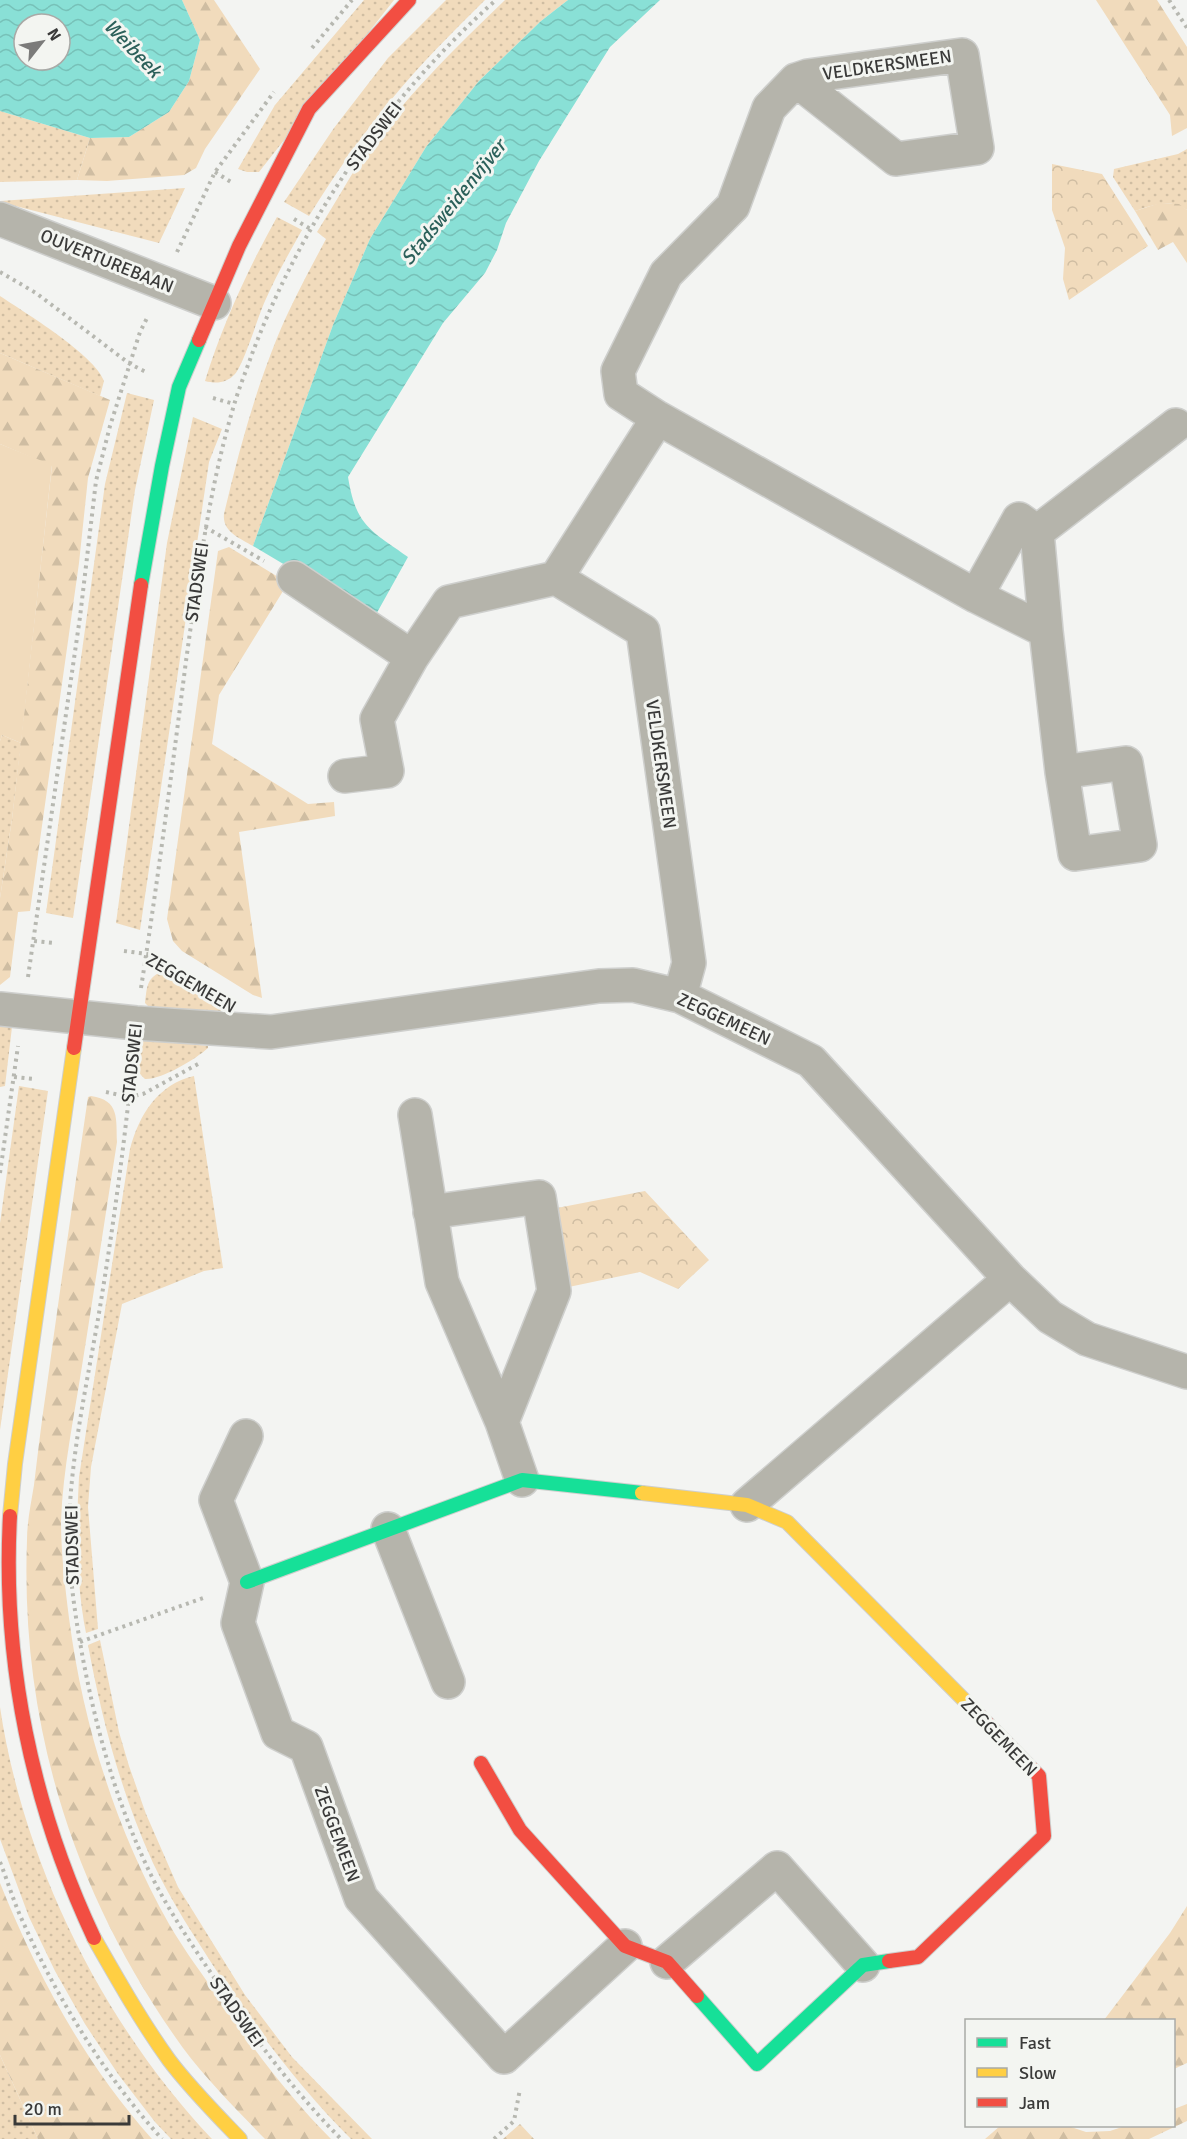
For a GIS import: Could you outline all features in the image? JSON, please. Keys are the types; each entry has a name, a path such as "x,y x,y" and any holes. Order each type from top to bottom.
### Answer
{"street":[{"path":"240,2139 169,2059 131,2004 100,1949 71,1889 49,1828 31,1767 21,1714 10,1616 10,1517 70,1085 77,1016 146,553 179,387 239,246 309,109 409,0"},
{"name":"VELDKERSMEEN","path":"962,55 977,148 896,159 796,80 808,76 962,55"},
{"path":"796,80 769,108 733,206 666,274 618,371 621,394 658,418 976,596 1046,631"},
{"name":"OUVERTUREBAAN","path":"0,219 214,303"},
{"path":"345,776 387,771 377,719 412,657 449,602 556,578 658,418"},
{"path":"1038,532 1176,425"},
{"path":"976,596 1019,519 1038,532"},
{"path":"1038,532 1046,631 1062,772"},
{"path":"294,578 412,657"},
{"name":"VELDKERSMEEN","path":"556,578 643,631 689,963 680,996"},
{"name":"ZEGGEMEEN","path":"12,1009 136,1023 271,1032 600,986 633,985 680,996 811,1061 1010,1279 1050,1317 1087,1339 1187,1372"},
{"path":"415,1115 442,1282 502,1422 522,1480"},
{"path":"430,1212 539,1197 554,1291 502,1422"},
{"path":"747,1505 1010,1279"},
{"path":"246,1436 216,1500 247,1582"},
{"name":"ZEGGEMEEN","path":"504,2057 361,1898 306,1747 278,1733 238,1623 247,1582 522,1480 747,1505 787,1522 1039,1776 1044,1836 918,1957 863,1965"},
{"path":"388,1528 448,1682"},
{"path":"482,1763 520,1830 625,1946 667,1962 757,2064 863,1965 777,1868 667,1962"},
{"path":"504,2057 625,1946"}],"path":[{"name":"STADSWEI","path":"341,2139 306,2103 268,2056 195,1951 151,1875 131,1829 113,1781 93,1707 80,1642 70,1560 71,1497 129,1097 136,1023 204,527 234,404 270,307 327,201 361,149 428,68 465,27 496,0"},
{"path":"1169,0 1187,28"},
{"path":"0,1173 14,1077 12,1009 34,941 84,586 96,481 110,426 140,332 189,223 215,172"},
{"path":"0,272 36,293 130,364"},
{"path":"204,527 294,578"},
{"name":"ZEGGEMEEN","path":"34,941 147,954 179,971 214,994"},
{"path":"14,1077 129,1097 143,1094 205,1060"},
{"path":"80,1642 247,1582"},
{"path":"0,1862 22,1921 60,1995 115,2080 162,2139"},
{"path":"494,2139 514,2121 518,2091 526,2082 504,2057"}],"green space":[{"path":"182,0 214,0 260,69 205,149 196,168 184,175 107,181 77,180 90,138 129,137 169,112 189,81 200,40"},
{"path":"364,0 394,0 259,172 238,169 275,105"},
{"path":"446,0 485,0 425,61 391,100 348,156 309,216 284,202 334,128 388,58"},
{"path":"505,0 568,0 541,21 479,81 426,147 370,239 333,325 253,546 229,530 224,514 247,425 269,359 288,313 326,239 317,232 363,157 394,115"},
{"path":"1096,0 1157,0 1187,47 1187,128 1172,136 1170,115"},
{"path":"0,111 90,138 77,180 0,182"},
{"path":"1187,149 1187,210 1168,203 1135,211 1113,177 1114,169 1178,154"},
{"path":"1052,164 1102,174 1148,246 1069,300 1063,279 1065,248 1052,210"},
{"path":"185,188 159,243 0,202 0,201"},
{"path":"1160,203 1179,204 1187,210 1187,263 1173,242 1158,250 1135,211"},
{"path":"277,217 302,230 269,292 239,369 225,381 205,381 237,297"},
{"path":"0,296 58,335 87,359 104,381 100,396 0,353"},
{"path":"0,353 110,400 88,478 79,563 30,911 18,912 10,977 0,985 0,898 12,819 52,466 0,444"},
{"path":"127,393 154,400 135,490 73,918 46,913 105,484"},
{"path":"193,417 222,429 209,462 140,930 116,923 167,543"},
{"path":"0,444 52,465 21,743 2,735 0,741"},
{"path":"229,547 288,583 219,695 212,744 308,804 334,802 335,816 239,832 262,998 253,995 182,951 173,941 167,919 218,551"},
{"path":"2,735 21,743 0,898 0,741"},
{"path":"161,972 176,977 227,1011 225,1013 148,1006 145,1003 148,984 152,977"},
{"path":"0,1025 12,1027 5,1086 0,1087"},
{"path":"141,1039 208,1046 208,1048 169,1073 145,1079 136,1062 138,1041"},
{"path":"194,1076 223,1268 204,1271 122,1304 91,1467 88,1507 98,1629 86,1633 80,1594 78,1555 79,1477 130,1149 139,1124 152,1103 170,1086"},
{"path":"19,1086 48,1091 0,1430 0,1223"},
{"path":"88,1097 100,1098 112,1106 116,1118 117,1142 69,1443 62,1502 62,1557 69,1618 83,1698 104,1776 118,1814 133,1852 169,1924 259,2054 286,2089 331,2139 265,2139 212,2083 183,2048 145,1991 112,1932 84,1870 62,1807 45,1743 33,1677 27,1609 27,1533"},
{"path":"645,1191 709,1260 678,1289 640,1272 564,1288 557,1208"},
{"path":"100,1640 119,1732 129,1766 146,1814 178,1887 245,1995 292,2057 372,2139 351,2139 298,2081 220,1976 168,1892 131,1810 106,1728 88,1645"},
{"path":"0,1707 11,1766 28,1824 48,1882 74,1938 103,1993 136,2045 173,2094 212,2139 171,2139 155,2122 118,2074 85,2024 55,1971 29,1917 0,1839"},
{"path":"0,1883 47,1985 84,2049 105,2080 152,2139 38,2139 0,2055"},
{"path":"1187,1906 1187,2063 1175,2069 1175,2019 1105,2019 1170,1933"},
{"path":"0,2055 38,2139 0,2139"},
{"path":"1187,2104 1187,2121 1175,2127 1175,2109"},
{"path":"520,2124 534,2139 503,2139"},
{"path":"999,2127 1071,2127 1086,2132 1110,2131 1122,2127 1174,2127 1149,2139 985,2139"}],"water":[{"name":"Weibeek","path":"0,0 182,0 200,40 189,81 169,112 129,137 90,138 0,111"},
{"name":"Stadsweidenvijver","path":"568,0 660,0 610,47 539,161 506,223 497,250 485,273 443,323 348,477 360,517 374,533 408,557 374,618 253,546 333,325 370,239 426,147 479,81 541,21"}],"traffic: fast":[{"path":"141,585 162,466 179,387 199,340"},
{"path":"247,1582 522,1480 642,1493"},
{"path":"697,1996 757,2064 863,1965 889,1961"}],"traffic: slow":[{"path":"10,1516 15,1464 74,1048"},
{"path":"642,1493 747,1505 787,1522 974,1710"},
{"path":"94,1938 139,2015 169,2060 194,2091 240,2139"}],"traffic: jam":[{"path":"199,340 239,246 309,109 409,0"},
{"path":"74,1048 141,585"},
{"path":"10,1516 11,1625 26,1732 38,1785 54,1837 72,1888 94,1938"},
{"path":"889,1961 918,1957 1044,1836 1039,1776 974,1710"},
{"path":"481,1763 520,1830 625,1946 667,1962 697,1996"}]}
